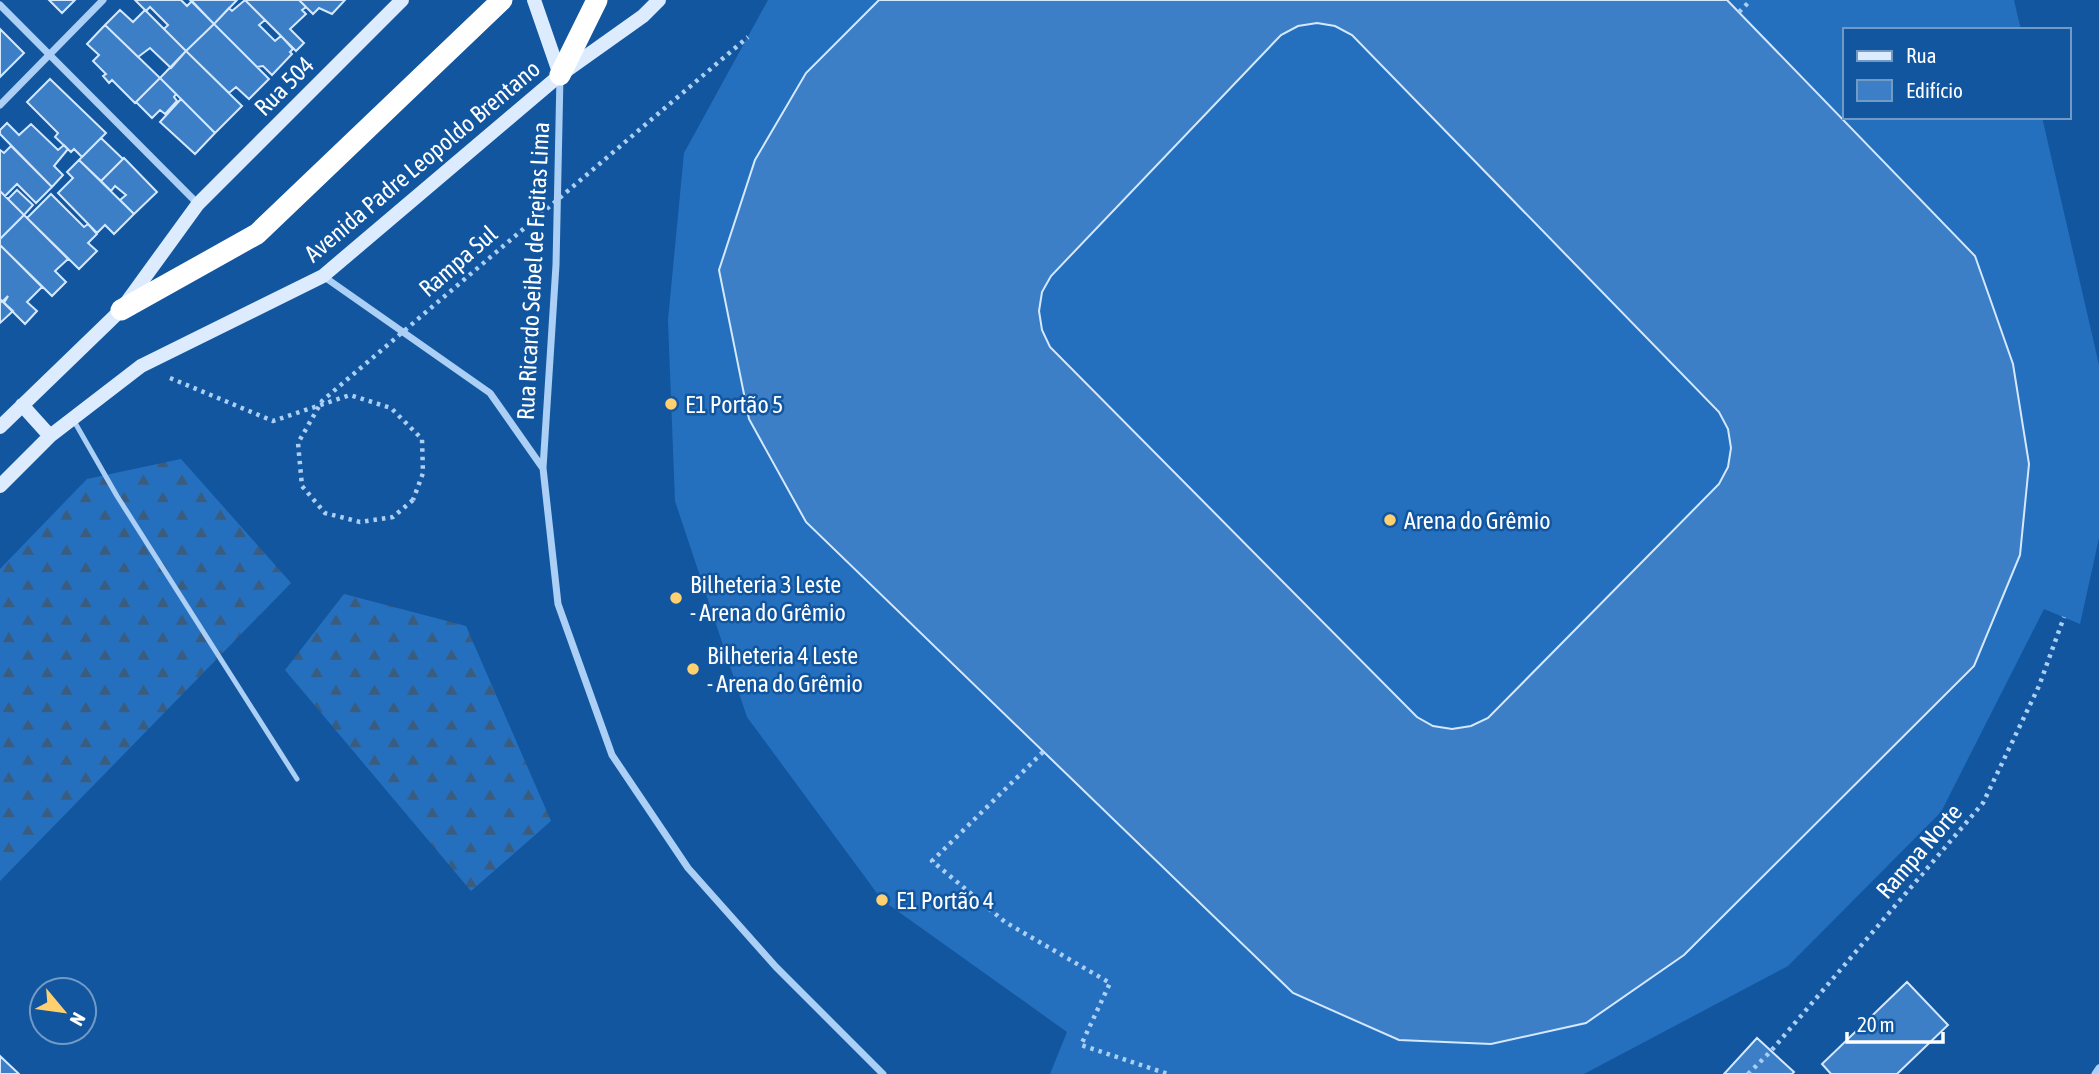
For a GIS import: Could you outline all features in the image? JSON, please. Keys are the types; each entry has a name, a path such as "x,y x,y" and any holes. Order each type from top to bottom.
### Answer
{"highway":[{"path":"121,310 257,233 502,0"},
{"path":"560,75 597,0"}],"main road":[{"name":"Rua 504","path":"198,204 402,0"},
{"path":"534,0 560,75"},
{"name":"Avenida Padre Leopoldo Brentano","path":"0,486 50,436 141,366 323,276 560,75 643,16 660,0"},
{"path":"0,427 121,310 198,204"},
{"path":"22,404 50,436"}],"street":[{"path":"0,105 103,0"},
{"path":"0,5 198,204"},
{"name":"Rua Ricardo Seibel de Freitas Lima","path":"560,75 556,265 543,468 558,604 612,755 688,867 776,967 883,1074"},
{"name":"Rua Ricardo Seibel de Freitas Lima","path":"323,276 490,393 543,468"},
{"path":"2095,1074 2099,1068"}],"lane":[{"path":"72,419 125,508 297,779"}],"path":[{"path":"1739,12 1751,0"},
{"name":"Rampa Sul","path":"141,366 273,421 350,395 391,408 422,439 424,473 413,500 393,517 360,523 325,513 302,486 298,443 323,401 748,37"},
{"name":"Rampa Norte","path":"1748,1074 1771,1051 1983,803 2039,686 2064,617"},
{"path":"1043,752 932,861 1005,922 1110,983 1081,1045 1168,1074"}],"green space":[{"name":"Arena do Grêmio","path":"768,0 2014,0 2021,28 1843,28 1843,119 2042,119 2099,365 2099,538 2080,624 2044,609 1941,812 1788,966 1584,1074 1050,1074 1067,1032 882,900 747,717 675,501 668,320 684,153"},
{"path":"181,459 291,583 0,881 0,569 87,479"},
{"path":"344,594 466,626 551,821 471,891 285,670"}],"building":[{"path":"49,0 75,0 62,13"},
{"path":"135,0 181,0 187,6 192,1 214,24 186,51 164,29 168,25 150,7 146,11"},
{"path":"190,0 237,0 214,24"},
{"path":"245,0 299,0 306,7 302,10 306,14 290,29 304,43 296,51"},
{"path":"245,0 265,20 259,25 275,41 281,36 293,49 290,52 292,54 272,75 263,66 257,67 214,24 229,8 232,11"},
{"path":"299,0 345,0 332,14 319,8 313,14"},
{"path":"879,0 1727,0 1975,256 2013,364 2029,464 2020,555 1974,666 1684,955 1586,1023 1491,1044 1399,1040 1293,993 806,522 749,419 719,270 755,160 806,73","holes":["1317,23 1335,26 1352,35 1719,412 1728,429 1731,448 1728,467 1719,484 1488,718 1471,726 1452,729 1433,726 1417,717 1050,347 1042,330 1039,311 1042,292 1051,276 1281,35 1298,26"]},
{"path":"120,10 133,22 145,10 186,51 171,68 150,48 138,57 105,25"},
{"path":"214,24 269,79 249,99 236,87 229,93 186,51"},
{"path":"105,25 160,78 135,103 112,80 109,83 103,76 106,74 93,61 99,55 87,44"},
{"path":"0,29 24,53 0,77"},
{"path":"186,51 242,106 215,133 160,78"},
{"path":"160,78 176,94 174,97 177,101 165,114 160,110 152,118 136,102"},
{"path":"50,79 106,133 82,157 74,149 71,152 55,137 58,133 27,102"},
{"path":"181,99 215,133 195,154 160,122"},
{"path":"7,123 19,135 31,124 58,150 64,145 68,149 54,166 63,175 52,187 0,134 0,130"},
{"path":"101,138 123,159 101,181 79,160"},
{"path":"11,146 52,187 36,203 17,184 5,196 0,191 0,150 4,153"},
{"path":"124,158 157,192 134,214 120,200 126,195 115,186 111,191 101,181"},
{"path":"79,160 134,214 114,234 105,225 97,233 58,193 73,178 67,172"},
{"path":"17,190 33,205 24,215 8,199"},
{"path":"0,191 24,215 0,239"},
{"path":"51,194 84,227 88,224 97,234 88,243 97,251 79,269 27,218"},
{"path":"24,215 68,259 55,271 66,282 52,296 0,245 0,239"},
{"path":"0,245 42,287 27,302 37,311 25,324 4,303 8,296 2,302 0,299"},
{"path":"0,299 13,311 0,323"},
{"path":"1907,982 1948,1025 1897,1074 1831,1074 1822,1064"},
{"path":"1757,1038 1794,1072 1724,1074"},
{"path":"0,1056 19,1074 0,1074"}],"place":[{"name":"E1 Portão 5","path":"671,404"},
{"name":"Arena do Grêmio","path":"1390,520"},
{"name":"Bilheteria 3 Leste - Arena do Grêmio","path":"676,598"},
{"name":"Bilheteria 4 Leste - Arena do Grêmio","path":"693,669"},
{"name":"E1 Portão 4","path":"882,900"}]}
